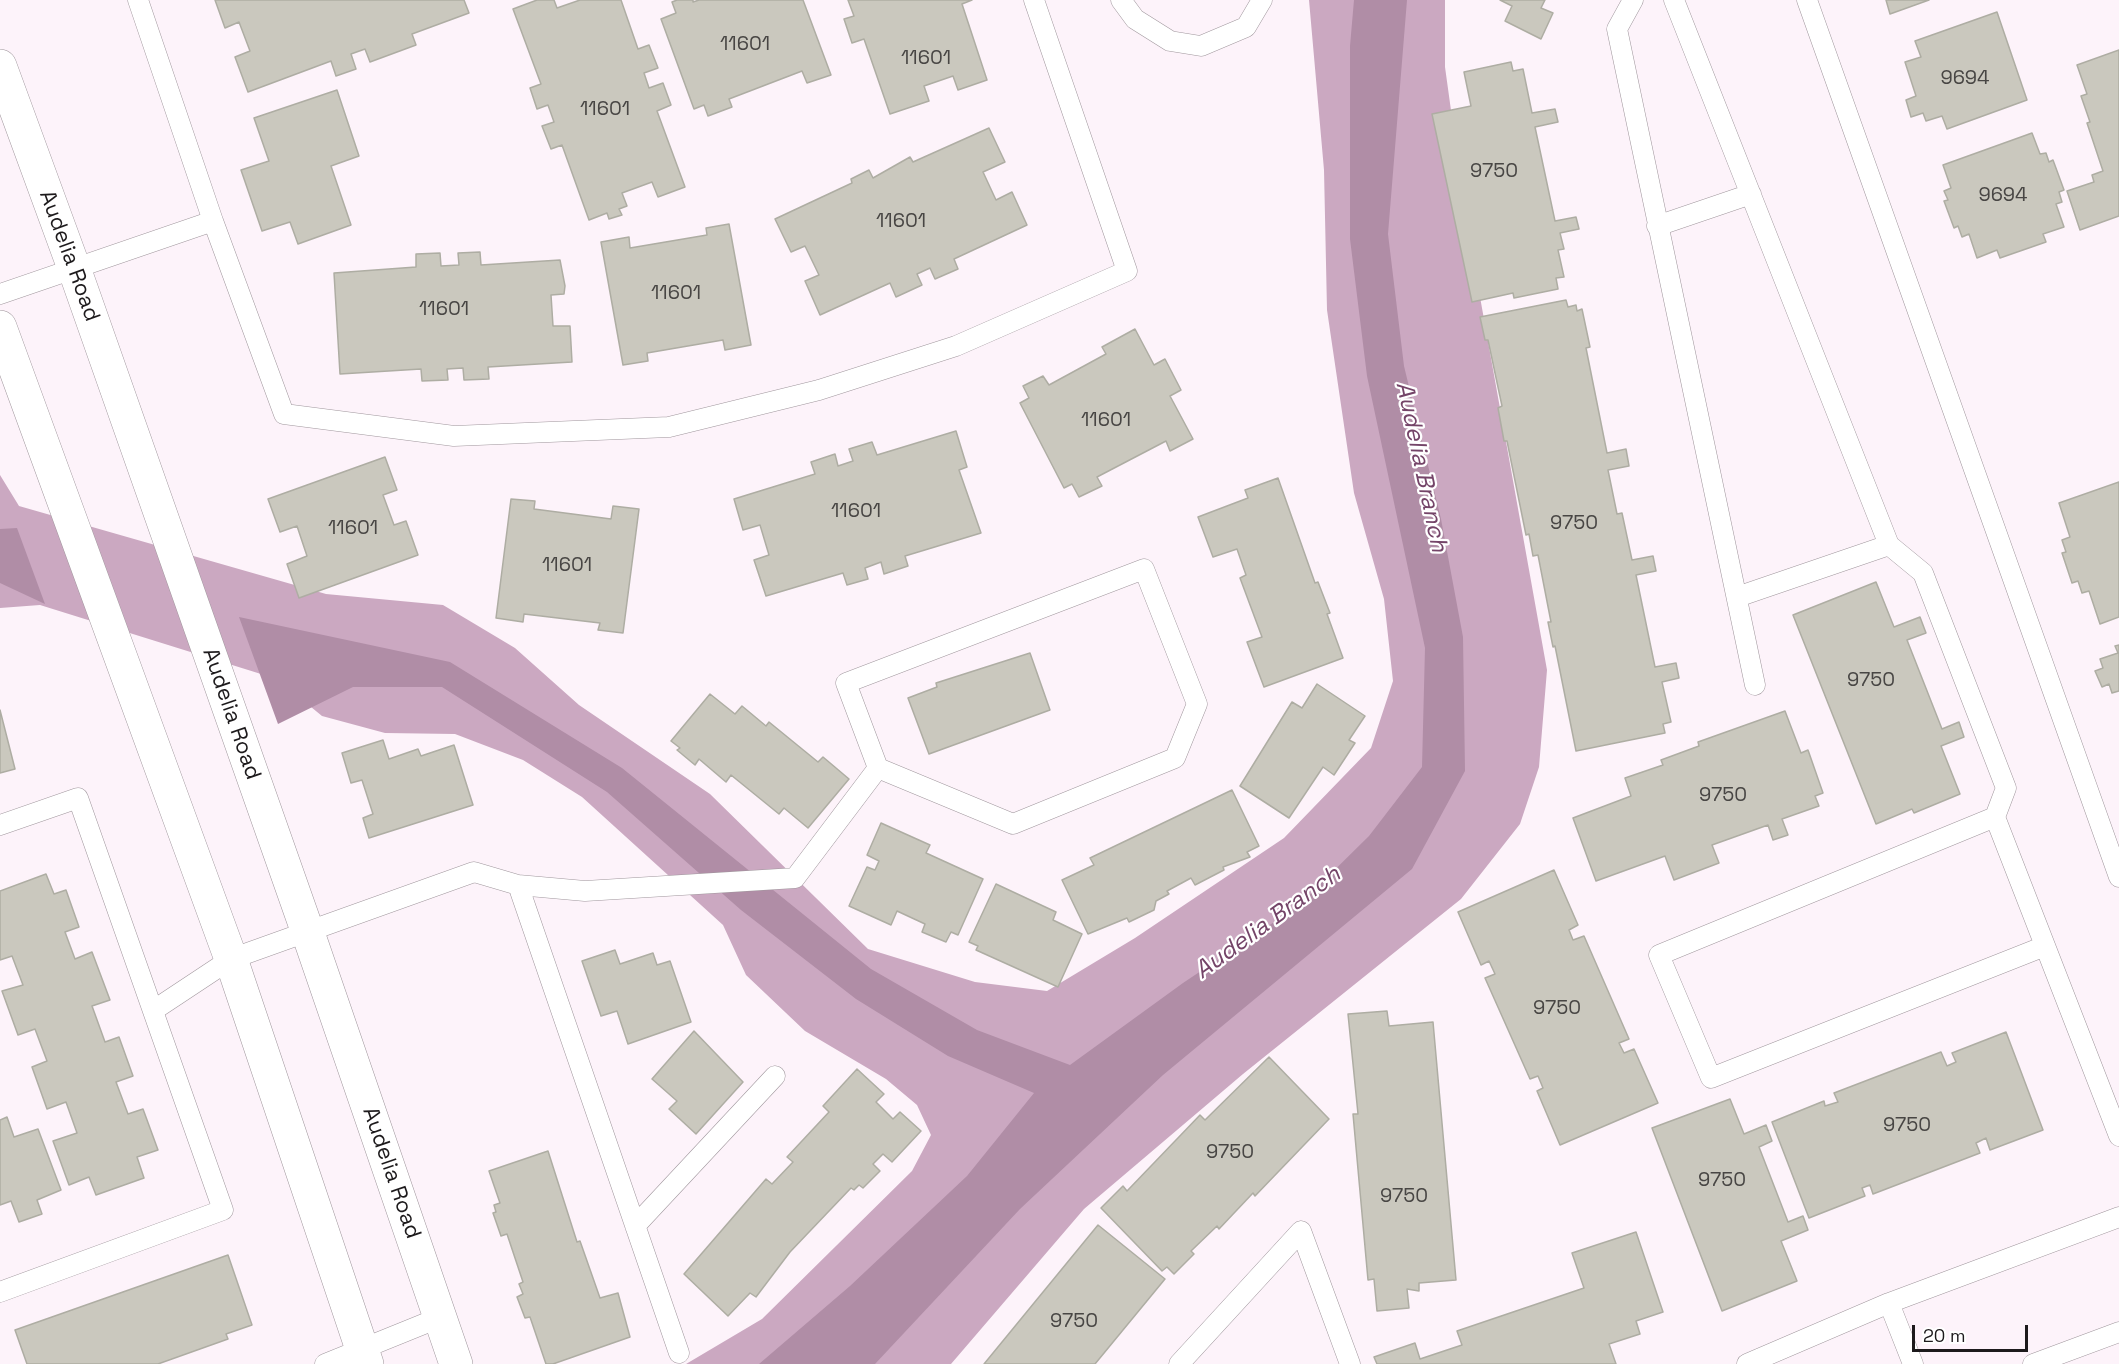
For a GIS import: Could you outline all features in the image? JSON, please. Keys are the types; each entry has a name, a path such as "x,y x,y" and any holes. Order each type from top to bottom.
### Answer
{"main road":[{"name":"Audelia Road","path":"0,66 74,268 307,930 456,1364"},
{"path":"0,327 231,958 365,1357"}],"lane":[{"path":"138,0 213,221 284,414 454,436 669,427 819,390 956,346 1127,271 1034,0"},
{"path":"1121,0 1134,19 1170,41 1201,46 1246,27 1262,0"},
{"path":"1633,0 1617,29 1755,685"},
{"path":"1674,0 1889,545 1923,573 2006,788 1995,816 2119,1136"},
{"path":"1807,0 2119,877"},
{"path":"1657,226 1751,194"},
{"path":"0,294 213,221"},
{"path":"1737,597 1889,545"},
{"path":"1144,569 1197,704 1175,758 1013,824 878,768 846,683 1144,569"},
{"path":"154,1010 231,958 474,872 518,885 585,891 684,887 795,878 878,768"},
{"path":"0,825 78,798 224,1210 0,1292"},
{"path":"1995,816 1659,955 1711,1078 2045,946"},
{"path":"518,885 679,1353"},
{"path":"635,1226 775,1076"},
{"path":"1747,1364 1889,1303 2119,1217"},
{"path":"1179,1364 1301,1231 1350,1364"},
{"path":"1889,1303 1913,1364"},
{"path":"325,1364 365,1357 441,1317"},
{"path":"2033,1364 2119,1332"}],"shaded area":[{"path":"1309,0 1445,0 1445,67 1466,219 1547,670 1539,767 1520,824 1461,899 1243,1074 1084,1209 951,1364 686,1364 762,1319 912,1171 931,1135 917,1105 886,1079 805,1031 746,975 723,925 582,797 523,760 455,734 385,733 322,716 277,679 40,605 0,608 0,475 19,506 326,594 443,605 515,648 579,705 710,794 868,949 975,982 1047,991 1135,938 1284,838 1371,748 1393,681 1384,599 1354,493 1327,310 1324,170"}],"water":[{"name":"Audelia Branch","path":"1354,0 1407,0 1388,234 1404,366 1441,519 1463,637 1465,771 1412,869 1163,1075 1020,1209 875,1364 759,1364 850,1286 967,1176 1034,1093 948,1056 856,999 741,910 607,792 442,687 353,687 278,724 239,617 450,662 622,768 871,969 977,1030 1070,1065 1183,983 1298,906 1369,836 1422,767 1425,648 1367,376 1350,239 1350,46"},
{"path":"17,528 45,604 0,583 0,529"}],"building":[{"path":"215,0 464,0 469,13 412,34 416,45 370,62 365,49 351,54 356,69 336,76 331,61 248,92 235,57 250,51 239,22 225,28"},
{"path":"537,0 554,0 557,8 580,0 621,0 638,49 649,45 658,68 644,73 649,88 663,83 671,105 657,111 685,187 658,197 652,182 622,193 627,206 619,209 622,215 609,219 607,213 589,220 562,145 551,149 542,126 554,122 548,105 537,109 530,88 541,84 513,9"},
{"path":"693,0 693,2 699,0 803,0 831,75 807,83 802,71 729,99 732,107 708,116 704,105 694,109 661,19 676,13 672,2"},
{"path":"848,0 972,0 962,4 987,80 958,90 953,76 924,86 929,101 890,114 864,39 852,43 844,19 854,16"},
{"path":"1500,0 1545,0 1541,8 1553,13 1541,39 1505,21 1512,6"},
{"path":"1886,0 1929,0 1890,14"},
{"path":"1997,12 2027,100 1947,129 1942,116 1926,121 1923,113 1911,117 1906,100 1916,96 1905,62 1921,57 1915,41"},
{"path":"2119,50 2119,216 2080,230 2067,191 2094,182 2092,175 2103,171 2087,123 2090,122 2081,96 2087,94 2077,65"},
{"path":"1511,62 1513,71 1523,69 1532,113 1555,109 1558,122 1535,127 1555,221 1576,217 1579,229 1560,233 1564,249 1558,250 1564,277 1556,278 1558,289 1514,298 1513,293 1472,302 1432,114 1471,106 1464,72"},
{"path":"337,90 359,156 331,166 351,225 298,244 290,222 262,231 241,170 269,161 254,118"},
{"path":"989,128 1005,162 983,172 996,200 1012,192 1027,225 954,259 958,269 935,279 930,268 917,274 922,285 896,297 890,283 820,315 805,281 819,275 805,246 791,252 775,219 852,183 851,179 869,170 873,178 910,157 913,162"},
{"path":"2032,133 2040,154 2046,153 2049,162 2053,160 2064,190 2059,192 2062,202 2056,204 2064,227 2043,234 2046,242 2000,258 1997,250 1977,258 1969,234 1962,237 1958,226 1954,228 1944,201 1948,200 1944,191 1951,188 1943,165"},
{"path":"729,224 751,345 725,350 723,340 647,353 648,361 623,365 601,242 629,237 630,248 707,235 706,228"},
{"path":"480,252 481,265 560,260 565,286 564,294 551,295 553,326 570,326 572,362 488,367 489,379 464,380 463,368 447,369 448,380 422,381 421,369 340,374 334,273 416,267 416,254 440,253 441,266 459,265 458,253"},
{"path":"1566,300 1568,307 1576,305 1577,311 1582,309 1590,347 1586,348 1607,453 1626,449 1629,466 1608,470 1617,514 1622,513 1632,560 1653,556 1656,571 1636,575 1655,667 1676,663 1679,678 1662,682 1671,722 1663,724 1665,733 1576,751 1548,622 1551,622 1538,555 1533,556 1529,534 1526,535 1507,441 1504,441 1498,408 1502,406 1488,340 1485,340 1480,317"},
{"path":"1135,329 1154,365 1165,359 1181,390 1170,396 1193,439 1170,451 1166,441 1097,477 1102,486 1079,497 1072,484 1064,488 1020,403 1029,398 1023,386 1043,376 1049,385 1106,354 1102,347"},
{"path":"956,431 967,467 959,470 981,533 905,556 908,566 884,574 881,562 865,568 868,579 847,585 843,573 766,596 754,560 769,555 760,525 743,530 734,499 815,474 811,462 835,454 838,466 853,461 849,449 872,442 877,455"},
{"path":"385,457 397,490 383,495 394,525 406,521 418,555 299,598 287,564 307,556 297,526 280,532 268,499"},
{"path":"1278,478 1315,583 1318,582 1330,613 1327,614 1343,658 1264,687 1247,642 1262,637 1240,578 1246,575 1237,549 1213,557 1198,517 1248,498 1245,490"},
{"path":"2119,482 2119,617 2100,624 2089,591 2082,593 2078,581 2072,583 2062,553 2066,552 2062,540 2070,537 2059,503"},
{"path":"511,499 535,501 534,509 611,519 613,506 639,509 623,633 598,630 600,623 524,614 523,622 496,618"},
{"path":"1876,582 1894,627 1920,617 1926,633 1907,640 1942,729 1959,722 1964,737 1941,746 1960,794 1914,813 1912,809 1876,824 1793,615"},
{"path":"2119,645 2119,691 2112,693 2109,684 2102,687 2095,671 2103,668 2100,659 2118,653 2115,646"},
{"path":"1030,653 1050,710 929,754 908,698 937,687 936,683"},
{"path":"1317,684 1365,716 1349,740 1355,743 1334,775 1323,767 1289,818 1240,786 1292,702 1302,708"},
{"path":"710,694 735,714 742,706 766,726 769,722 818,762 823,757 849,779 808,828 784,808 779,814 731,775 726,782 699,759 695,765 677,750 680,748 671,741"},
{"path":"0,710 15,769 0,773"},
{"path":"1785,711 1801,753 1808,750 1823,793 1815,796 1819,806 1782,819 1788,835 1773,840 1768,825 1712,845 1719,863 1674,880 1665,856 1596,881 1573,818 1631,796 1625,778 1663,765 1661,760 1699,746 1698,742"},
{"path":"383,740 389,759 418,749 421,756 454,745 473,805 369,838 363,818 373,814 362,780 351,783 342,753"},
{"path":"1232,790 1259,846 1247,852 1250,857 1223,867 1224,870 1195,885 1191,878 1167,891 1169,894 1156,901 1154,910 1129,922 1127,918 1088,934 1062,880 1094,865 1090,858"},
{"path":"881,823 930,845 926,853 983,879 958,935 951,932 946,942 922,932 925,924 897,911 891,925 849,906 867,867 875,870 879,861 867,855"},
{"path":"1554,870 1578,925 1569,930 1573,940 1584,936 1629,1039 1619,1043 1624,1053 1634,1049 1658,1103 1560,1145 1537,1091 1543,1088 1538,1076 1530,1079 1485,978 1495,974 1489,961 1481,965 1458,912"},
{"path":"46,874 54,894 66,890 79,927 65,932 75,959 92,952 110,1000 92,1006 105,1042 119,1037 133,1076 116,1082 128,1114 143,1109 158,1150 137,1157 144,1178 96,1195 89,1177 69,1185 53,1141 77,1133 66,1102 47,1109 32,1067 47,1061 35,1029 18,1035 2,991 23,985 12,956 0,960 0,891"},
{"path":"996,884 1056,912 1053,920 1082,934 1058,987 976,950 978,946 969,942"},
{"path":"615,950 620,964 653,953 657,965 670,961 691,1022 628,1044 617,1011 601,1016 582,961"},
{"path":"1387,1011 1389,1026 1433,1022 1456,1280 1419,1283 1419,1291 1407,1289 1409,1308 1377,1311 1374,1279 1368,1280 1353,1114 1358,1114 1348,1014"},
{"path":"694,1031 743,1082 696,1134 669,1109 677,1101 652,1079"},
{"path":"2006,1032 2043,1130 1990,1150 1986,1138 1976,1143 1980,1153 1873,1194 1870,1185 1862,1188 1865,1196 1809,1218 1772,1122 1824,1101 1825,1106 1838,1102 1834,1093 1941,1052 1947,1066 1956,1062 1952,1053"},
{"path":"1269,1057 1329,1119 1255,1196 1253,1193 1219,1229 1217,1226 1191,1251 1194,1254 1174,1274 1167,1267 1162,1271 1101,1208 1123,1186 1127,1191 1200,1115 1205,1120"},
{"path":"857,1069 884,1094 876,1102 893,1119 900,1112 921,1131 892,1162 883,1154 873,1164 880,1171 863,1188 859,1185 854,1190 851,1188 790,1252 756,1297 750,1293 728,1316 684,1274 766,1179 772,1184 793,1162 787,1157 829,1112 823,1106"},
{"path":"1730,1099 1744,1134 1766,1125 1772,1141 1759,1147 1788,1222 1803,1216 1808,1230 1781,1241 1797,1281 1722,1311 1652,1128"},
{"path":"7,1117 14,1137 38,1129 61,1190 37,1200 42,1214 19,1222 11,1201 0,1205 0,1120"},
{"path":"548,1151 577,1242 580,1241 600,1298 618,1293 630,1337 553,1364 546,1364 530,1317 525,1318 517,1297 523,1294 519,1284 523,1282 507,1234 501,1236 493,1213 496,1212 494,1205 500,1203 489,1171"},
{"path":"1098,1225 1165,1279 1095,1364 984,1364"},
{"path":"1636,1232 1663,1312 1636,1321 1640,1334 1609,1344 1616,1364 1377,1364 1374,1357 1415,1343 1420,1359 1462,1345 1457,1331 1584,1288 1572,1253"},
{"path":"228,1255 252,1325 226,1334 228,1339 158,1364 27,1364 15,1330"}]}
